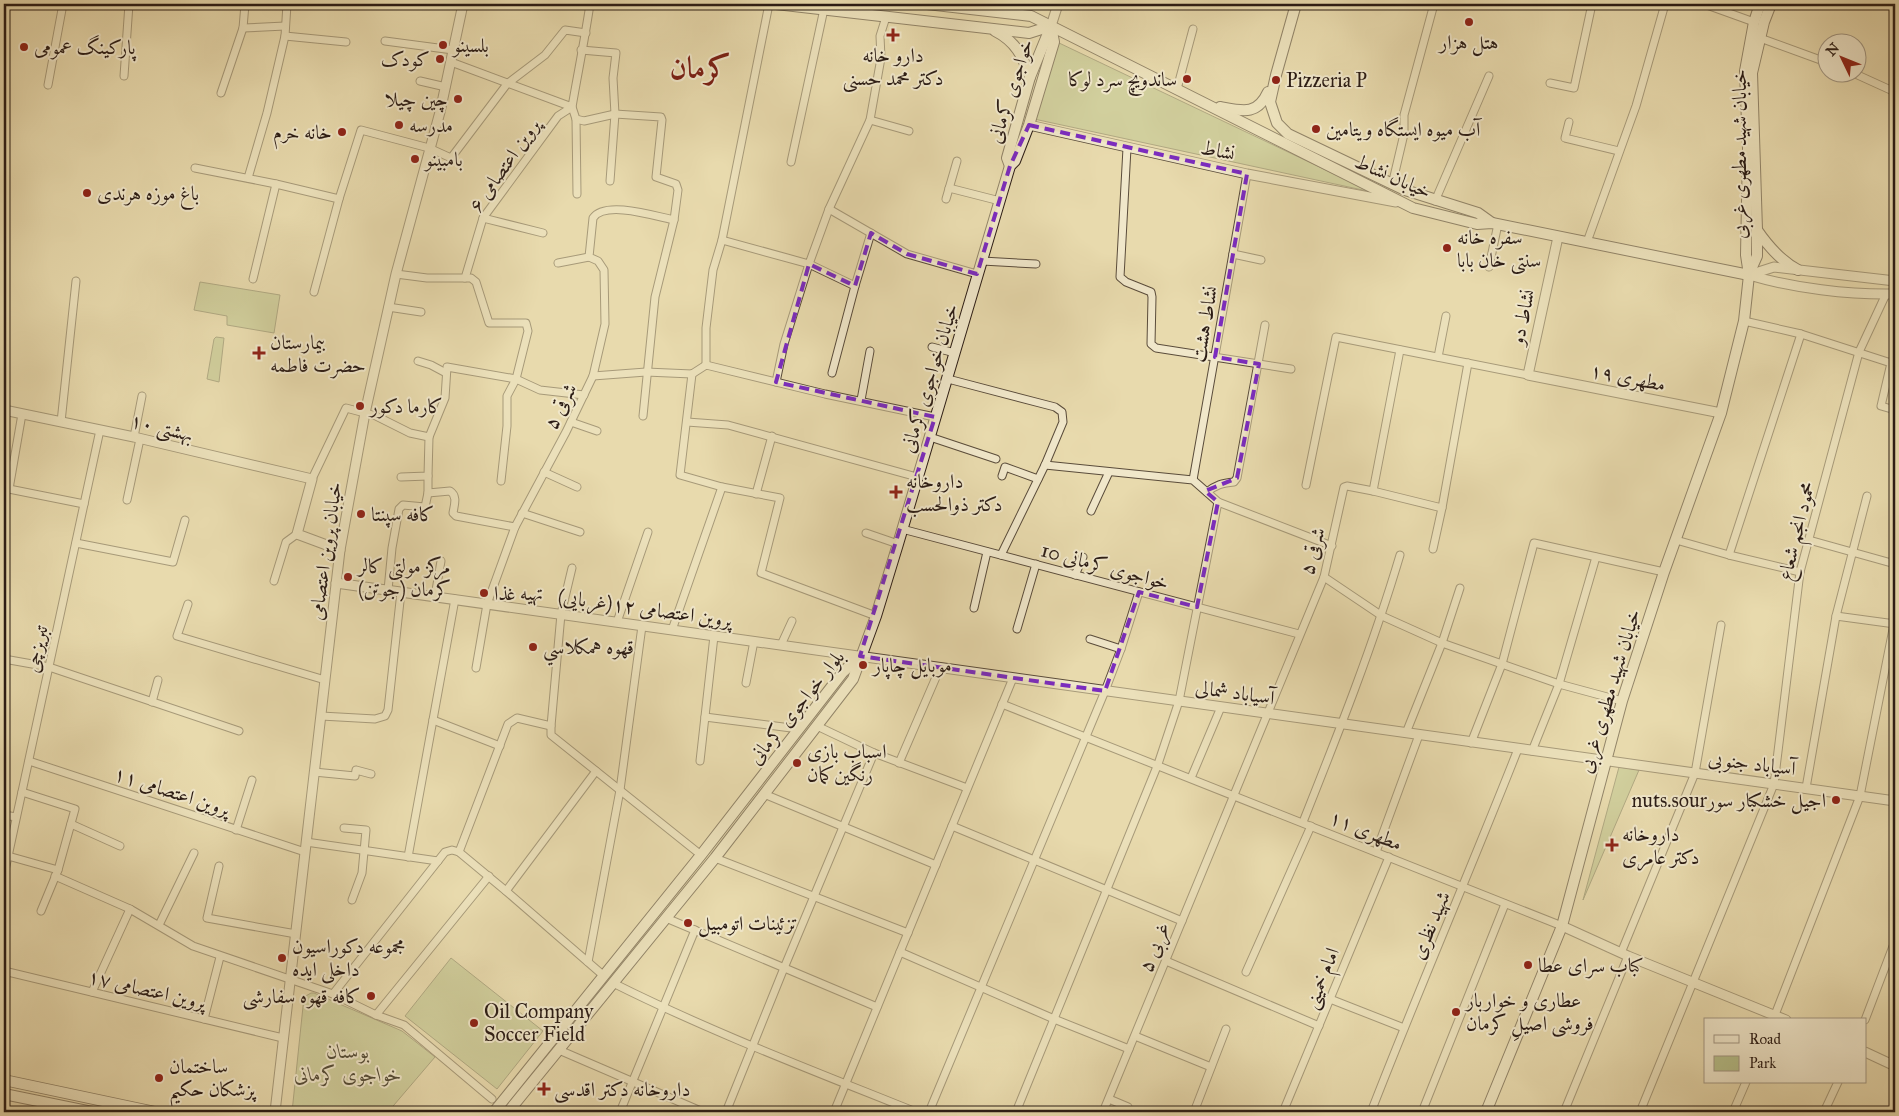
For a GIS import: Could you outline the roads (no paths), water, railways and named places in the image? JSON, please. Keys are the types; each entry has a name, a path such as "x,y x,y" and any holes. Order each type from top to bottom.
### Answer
{"main road":[{"path":"776,4 1029,33 1051,26"},
{"name":"خیابان نشاط","path":"927,4 1031,16 1414,208 1477,224 1495,224 1748,275"},
{"path":"1296,4 1270,102 1277,123 1288,134 1392,185 1436,201 1478,213 1495,224"},
{"name":"خیابان شهید مطهری غربی","path":"1486,1112 1562,926 1622,701 1664,572 1721,413 1744,321 1748,275 1746,255 1748,149 1745,71 1754,22 1760,4"},
{"name":"خیابان شهید مطهری غربی","path":"1748,275 1756,256 1757,230 1752,73 1760,38 1771,4"},
{"name":"خواجوی کرمانی","path":"1051,26 1054,42 1029,125 1015,161 1010,166 1007,158 1030,77 1051,26"},
{"path":"992,29 1014,43 1024,59 1030,77"},
{"path":"1210,106 1242,110 1257,108 1264,101 1276,75"},
{"name":"خیابان خواجوی کرمانی","path":"860,656 876,616 1010,166"},
{"path":"1757,230 1789,266 1798,270"},
{"name":"بلوار خواجوی کرمانی","path":"509,1112 715,858 817,726 853,679 860,656"},
{"name":"بلوار خواجوی کرمانی","path":"494,1112 701,854 843,672 860,656"},
{"path":"4,1080 155,1112"},
{"path":"4,1094 92,1112"}],"street":[{"path":"48,85 63,4"},
{"path":"124,76 129,4"},
{"path":"221,93 243,28 245,4"},
{"path":"248,178 267,113 285,36 288,4"},
{"name":"خیابان پروین اعتصامی","path":"275,1112 340,550 365,413 388,307 446,87 463,4"},
{"path":"577,194 576,119 572,107 590,4"},
{"path":"706,365 706,328 713,270 722,240 768,4"},
{"path":"1051,26 1058,4"},
{"path":"1392,185 1404,134 1404,115 1434,4"},
{"path":"1550,83 1574,88 1592,4"},
{"path":"1587,242 1636,106 1665,4"},
{"path":"1704,4 1754,22"},
{"path":"790,162 824,9"},
{"path":"776,382 784,344 809,264 829,209 870,120 881,58 880,36 886,17"},
{"path":"243,28 285,26"},
{"path":"1177,89 1194,29"},
{"path":"314,292 339,199 361,130 429,148 451,158 508,84 545,55 565,30 586,33"},
{"path":"285,36 346,42"},
{"path":"1760,38 1816,58"},
{"path":"385,41 453,50"},
{"path":"581,50 616,53 612,78 615,114 610,181"},
{"path":"451,62 572,107"},
{"path":"1436,201 1489,76"},
{"path":"1866,79 1895,92"},
{"path":"420,81 446,87"},
{"name":"پروین اعتصامی ۶","path":"465,278 483,218 558,116 572,107"},
{"path":"576,119 584,121 615,114 661,117 656,177 676,184 678,190 674,220 655,296 643,416"},
{"path":"870,120 909,131"},
{"path":"1569,122 1565,138 1619,151"},
{"name":"نشاط","path":"1029,125 1247,174 1401,203"},
{"path":"1127,148 1120,277 1150,292 1152,297 1150,344 1291,370"},
{"path":"946,198 957,162"},
{"path":"195,168 339,199"},
{"name":"نشاط هشت","path":"1192,480 1247,174"},
{"path":"253,278 276,184"},
{"path":"949,188 1000,201"},
{"path":"558,263 588,257 593,218 601,210 618,209 674,220"},
{"path":"829,209 907,254 977,274"},
{"path":"483,218 543,233"},
{"path":"1489,267 1495,224"},
{"path":"832,373 871,233"},
{"name":"نشاط دو","path":"1528,375 1558,237"},
{"path":"722,240 809,264 855,286"},
{"path":"1233,254 1261,260"},
{"name":"شرقی ۵","path":"476,668 487,604 515,528 593,376 605,324 604,270 598,261 588,257"},
{"path":"982,261 1036,264"},
{"path":"1748,275 1774,267 1894,279"},
{"path":"396,274 427,278 471,278 476,282 489,322 526,322 528,332 516,379 507,396 507,426 501,481"},
{"path":"1748,275 1772,282 1862,294 1891,294"},
{"path":"61,422 76,281"},
{"name":"محمود انجم شعاع","path":"1640,1112 1774,784 1800,572 1859,352 1891,294"},
{"path":"388,307 421,312"},
{"path":"1438,357 1446,316"},
{"path":"1744,321 1801,334 1890,363 1882,406 1895,410"},
{"path":"1207,492 1214,486 1234,482 1237,478 1266,326"},
{"path":"1729,556 1801,334"},
{"path":"1306,485 1336,337 1528,375"},
{"path":"932,347 955,352"},
{"path":"1373,491 1400,350"},
{"path":"861,400 870,351"},
{"path":"418,362 431,365 446,373"},
{"path":"1433,549 1468,363"},
{"path":"593,376 646,372 692,374 706,365 825,394 861,400 936,418"},
{"path":"388,590 392,548 400,506 425,507 428,493 429,437 445,398 447,367 516,379 540,390 584,395"},
{"path":"692,374 680,475 780,498 761,573 876,616"},
{"name":"مطهری ۱۹","path":"1528,375 1721,413"},
{"path":"948,379 1055,407 1062,412 1063,422 1045,465 1001,555"},
{"path":"127,500 142,396"},
{"path":"274,581 286,542 297,534 312,479 346,408 376,416 410,433 429,437"},
{"name":"بهشتی ۱۰","path":"4,410 137,438 312,479"},
{"path":"4,497 22,414"},
{"path":"571,422 597,431"},
{"path":"687,422 728,425 917,477"},
{"name":"تبریزچی","path":"4,875 100,430"},
{"path":"756,494 772,436"},
{"path":"930,437 996,459"},
{"path":"1045,465 1192,480 1218,502 1332,546"},
{"path":"1002,476 1005,467 1038,479"},
{"path":"544,472 577,487"},
{"path":"1091,511 1109,472"},
{"path":"401,477 428,476"},
{"path":"672,630 722,486"},
{"name":"شرقی ۵","path":"1268,714 1299,634 1324,577 1344,487 1373,491 1442,508"},
{"path":"6,488 84,504"},
{"path":"428,493 453,492 455,495 453,514 460,518 515,528"},
{"path":"1806,788 1836,616 1867,496"},
{"path":"1016,1112 1158,764 1179,702 1218,502"},
{"path":"522,513 580,532"},
{"path":"76,543 172,562 185,520"},
{"name":"خواجوی کرمانی 10","path":"902,529 1299,634"},
{"path":"617,622 648,532"},
{"path":"866,533 898,544"},
{"path":"297,534 340,550"},
{"path":"1676,540 1729,556 1800,572"},
{"path":"1809,540 1895,564"},
{"path":"1470,742 1502,664 1534,543 1664,572"},
{"path":"974,608 987,552"},
{"path":"1075,575 1083,556"},
{"path":"1302,822 1342,724 1382,616 1400,556"},
{"path":"1532,751 1559,684 1596,557"},
{"path":"435,596 441,561"},
{"path":"1017,628 1036,564"},
{"path":"572,568 562,614 550,735 701,854"},
{"path":"1324,577 1382,616 1442,643 1559,684 1622,701"},
{"name":"پروین اعتصامی ۱۲(غربایی)","path":"336,582 860,656"},
{"path":"1406,733 1442,643 1460,588"},
{"path":"321,716 375,719 385,716 388,710 401,592"},
{"path":"929,1112 1105,691 1139,592"},
{"path":"408,857 456,599"},
{"path":"188,604 177,636 325,680"},
{"path":"1562,926 1774,1018 1860,796 1895,622 1836,616"},
{"path":"781,645 792,621"},
{"path":"1564,1112 1598,1030 1625,954 1695,773 1720,624"},
{"path":"588,962 620,790 642,626"},
{"path":"700,761 714,636"},
{"path":"1090,639 1121,649"},
{"path":"746,683 754,641"},
{"name":"آسیاباد شمالی","path":"860,656 1605,762"},
{"path":"4,659 49,668 239,731"},
{"path":"899,762 940,668"},
{"path":"834,1112 1013,678"},
{"path":"152,702 158,680"},
{"name":"مطهری ۱۱","path":"1002,704 1158,764 1562,926"},
{"path":"1191,778 1220,707"},
{"name":"۵ غربی","path":"1104,1112 1268,714"},
{"path":"705,717 799,729"},
{"path":"459,852 508,724 517,718 551,726"},
{"path":"433,720 500,746"},
{"path":"817,726 874,753 968,788"},
{"path":"1376,852 1419,735"},
{"name":"شهید نظری","path":"1371,1112 1404,1028 1464,887 1518,749"},
{"path":"726,1112 874,753"},
{"name":"پروین اعتصامی ۱۱","path":"28,761 305,852"},
{"name":"آسیاباد جنوبی","path":"1605,762 1895,801"},
{"path":"314,772 356,776 356,770 371,774"},
{"path":"506,891 596,771"},
{"path":"236,830 252,780"},
{"path":"22,792 75,809 56,873 42,911"},
{"path":"764,794 936,865"},
{"path":"4,815 16,817"},
{"path":"71,824 120,846"},
{"path":"952,826 1182,921"},
{"path":"1246,972 1311,826"},
{"path":"344,828 366,830 362,873 352,900"},
{"path":"306,842 438,861"},
{"path":"333,994 445,852 452,850 459,852 489,876 604,976"},
{"path":"159,925 194,853"},
{"path":"8,856 56,873 130,909 193,946 333,994 376,1015 404,1025 492,1099"},
{"name":"امام خمینی","path":"1283,1112 1389,857"},
{"path":"715,858 908,933"},
{"path":"219,866 207,918 296,934"},
{"path":"376,1015 489,876"},
{"path":"1422,1112 1505,904"},
{"path":"92,992 130,909"},
{"path":"666,918 877,1007"},
{"path":"620,1112 695,930"},
{"path":"1866,1018 1895,941"},
{"path":"900,952 1054,1019 1129,1049"},
{"path":"204,1019 220,956"},
{"path":"1166,960 1319,1026"},
{"name":"پروین اعتصامی ۱۷","path":"4,971 284,1038"},
{"path":"613,982 663,1008 916,1112"},
{"path":"1330,999 1404,1028"},
{"path":"1194,1112 1226,1029"},
{"path":"1135,1036 1211,1067"},
{"path":"559,1050 703,1112"},
{"path":"1866,1052 1895,1066"},
{"path":"1733,1112 1745,1084"},
{"path":"1824,1112 1837,1084"},
{"path":"1109,1099 1128,1106"}],"place":[{"name":"هتل هزار","path":"1469,22"},
{"name":"دارو خانه دکتر محمد حسنی","path":"893,35"},
{"name":"بلسینو","path":"443,45"},
{"name":"پارکینگ عمومی","path":"24,47"},
{"name":"کودک","path":"440,59"},
{"name":"ساندویچ سرد لوکا","path":"1187,79"},
{"name":"Pizzeria P","path":"1276,80"},
{"name":"چین چیلا","path":"458,99"},
{"name":"مدرسه","path":"399,125"},
{"name":"آب میوه ایستگاه ویتامین","path":"1316,129"},
{"name":"خانه خرم","path":"342,132"},
{"name":"بامبینو","path":"415,159"},
{"name":"باغ موزه هرندی","path":"87,193"},
{"name":"سفره خانه سنتی خان بابا","path":"1447,248"},
{"name":"بیمارستان حضرت فاطمه","path":"259,353"},
{"name":"کارما دکور","path":"360,406"},
{"name":"داروخانه دکتر ذوالحسب","path":"896,492"},
{"name":"کافه سپنتا","path":"361,514"},
{"name":"مرکز مولتی کالر کرمان (جوتن)","path":"348,577"},
{"name":"تهیه غذا","path":"484,593"},
{"name":"قهوه همكلاسي","path":"533,647"},
{"name":"موبایل چاپار","path":"863,665"},
{"name":"اسباب بازی رنگین‌کمان","path":"797,763"},
{"name":"nuts.sourاجیل خشکبار سور","path":"1836,800"},
{"name":"داروخانه دکتر عامری","path":"1612,845"},
{"name":"تزئینات اتومبیل","path":"688,923"},
{"name":"مجموعه دکوراسیون داخلی ایده","path":"282,958"},
{"name":"کباب سرای عطا","path":"1528,965"},
{"name":"کافه قهوه سفارشی","path":"371,996"},
{"name":"عطاری و خواربار فروشی اصیلِ کرمان","path":"1456,1012"},
{"name":"Oil Company Soccer Field","path":"474,1023"},
{"name":"ساختمان پزشکان حکیم","path":"159,1078"},
{"name":"داروخانه دکتر اقدسی","path":"544,1089"}],"district":[{"name":"کرمان","path":"700,68"}],"park label":[{"name":"بوستان خواجوی کرمانی","path":"348,1062"}]}
